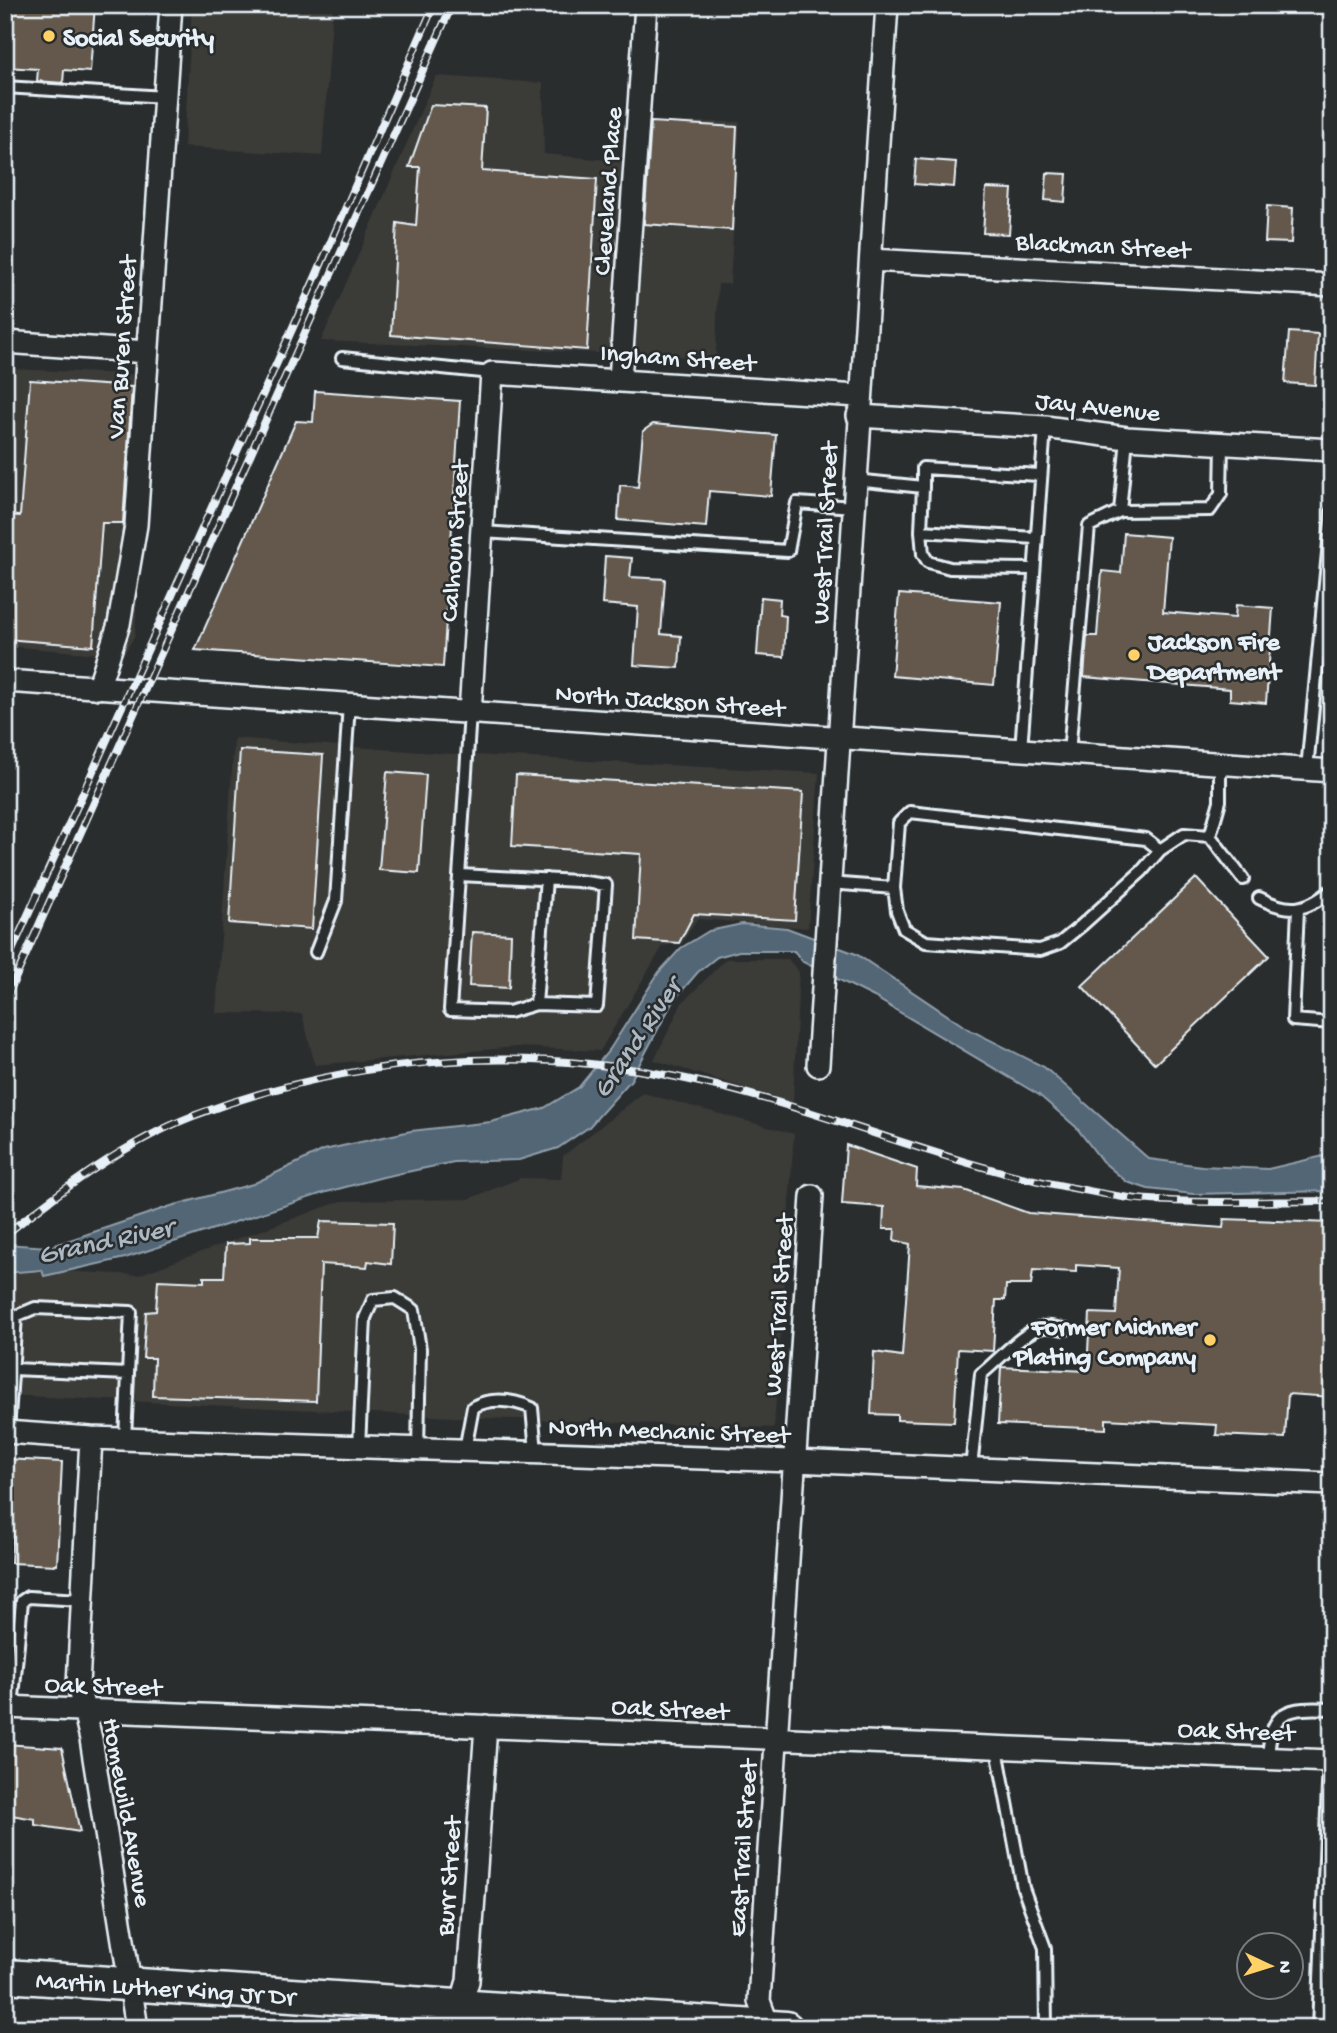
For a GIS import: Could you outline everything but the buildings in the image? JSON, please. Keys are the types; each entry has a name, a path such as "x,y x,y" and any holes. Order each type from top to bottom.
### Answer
{"street":[{"name":"Van Buren Street","path":"98,688 119,624 136,525 171,5"},
{"name":"Cleveland Place","path":"620,380 646,5"},
{"name":"West Trail Street","path":"818,1065 887,5"},
{"name":"Blackman Street","path":"871,260 1332,285"},
{"path":"5,342 147,352"},
{"name":"Ingham Street","path":"492,373 620,380 859,406"},
{"name":"Calhoun Street","path":"470,713 492,373"},
{"name":"Jay Avenue","path":"859,406 1128,438 1332,450"},
{"name":"North Jackson Street","path":"5,681 1332,771"},
{"name":"West Trail Street","path":"794,1461 812,1196"},
{"name":"North Mechanic Street","path":"7,1432 91,1438 794,1461 1332,1484"},
{"name":"Homewild Avenue","path":"91,1438 78,1685 91,1739 137,2028"},
{"name":"East Trail Street","path":"775,2027 759,2001 794,1461"},
{"name":"Oak Street","path":"8,1707 486,1726 776,1741 1331,1761"},
{"name":"Burr Street","path":"457,2017 468,1981 486,1726"},
{"name":"Martin Luther King Jr Dr","path":"5,1976 130,1985 457,2017 775,2027"}],"lane":[{"path":"5,87 165,97"},
{"path":"342,358 492,373"},
{"path":"1021,750 1039,475 1045,427"},
{"path":"1120,511 1128,438"},
{"path":"1069,753 1089,526 1120,511 1210,510 1221,494 1222,444"},
{"path":"1034,569 950,568 928,562 923,554 921,531 923,468 1039,475"},
{"path":"855,480 923,486"},
{"path":"482,532 788,551 797,503 854,507"},
{"path":"1307,769 1332,511"},
{"path":"921,531 1035,538"},
{"path":"316,951 336,901 349,704"},
{"path":"460,875 606,885 597,1006 536,1004 509,1012 450,1010 470,713"},
{"path":"1210,836 1220,801 1220,764"},
{"path":"1160,850 1146,839 910,812 899,823 894,888 897,911 904,929 926,942 1040,950 1060,943 1142,871 1160,850 1184,834 1210,836 1243,879"},
{"path":"536,1004 546,879"},
{"path":"829,883 894,888"},
{"path":"1259,898 1279,908 1298,909 1317,903 1332,890"},
{"path":"1298,909 1293,1020 1332,1023"},
{"path":"359,1447 365,1318 373,1300 395,1298 414,1310 420,1349 418,1449"},
{"path":"7,1432 16,1316 36,1308 131,1312 125,1439"},
{"path":"971,1468 981,1374 1006,1355 1017,1340 1042,1327 1066,1329"},
{"path":"13,1369 128,1374"},
{"path":"465,1450 473,1407 483,1402 502,1400 532,1408 536,1452"},
{"path":"8,1707 22,1601 28,1597 82,1600"},
{"path":"1268,1758 1269,1737 1274,1722 1282,1714 1292,1709 1332,1709"},
{"path":"997,1749 1023,1888 1045,1948 1046,2028"},
{"path":"1318,2028 1331,1761"}],"shaded area":[{"path":"192,5 333,5 322,156 184,147"},
{"path":"436,76 543,83 544,154 628,162 633,122 740,122 730,284 718,284 716,358 321,341"},
{"path":"12,369 150,375 135,635 123,656 5,646 5,488"},
{"path":"234,738 437,753 819,773 808,928 697,919 682,943 663,946 600,1051 517,1047 315,1065 302,1014 216,1013"},
{"path":"726,959 788,959 799,972 793,1103 654,1060 682,1003"},
{"path":"643,1093 794,1134 774,1428 453,1417 5,1395 5,1268 138,1275 341,1201 468,1199 521,1178 561,1179 563,1156"}],"water":[{"name":"Grand River","path":"742,924 787,928 856,954 968,1029 1044,1067 1149,1159 1202,1166 1268,1169 1332,1154 1332,1191 1193,1194 1148,1189 1127,1182 1102,1161 1076,1127 1039,1095 874,997 803,962 794,951 739,951 717,957 698,972 673,1001 631,1080 589,1127 558,1148 519,1160 454,1162 383,1177 323,1193 125,1258 44,1276 42,1270 5,1273 5,1244 49,1247 171,1206 253,1184 324,1150 411,1131 491,1122 544,1108 579,1087 610,1049 659,972 681,948 709,931"}],"railway":[{"path":"5,966 316,276 434,5"},
{"path":"5,1001 452,5"},
{"path":"5,1235 118,1153 193,1116 314,1080 437,1062 500,1060 624,1068 686,1079 782,1104 972,1164 1109,1195 1196,1202 1332,1201"}],"place":[{"name":"Social Security","path":"49,36"},
{"name":"Jackson Fire Department","path":"1134,655"},
{"name":"Former Michner Plating Company","path":"1210,1340"}]}
